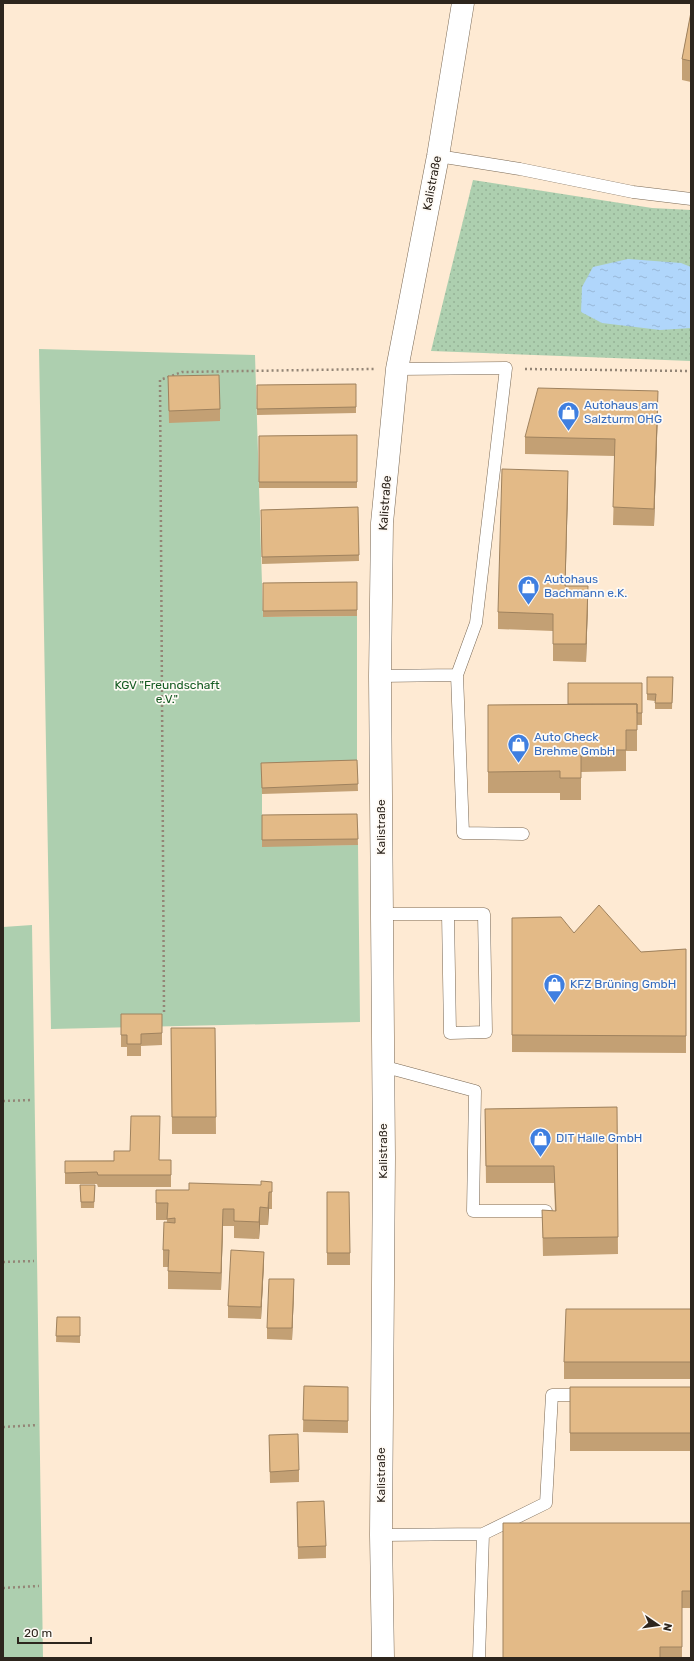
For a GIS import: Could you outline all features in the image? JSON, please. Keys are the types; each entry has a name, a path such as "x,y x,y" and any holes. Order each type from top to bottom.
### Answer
{"street":[{"name":"Kalistraße","path":"382,1658 381,1536 384,1166 380,676 382,523 397,369 438,156 463,3"}],"lane":[{"path":"438,156 520,169 633,192 691,198"},
{"path":"397,369 506,368 476,622 457,675 462,833 523,834"},
{"path":"380,676 457,675"},
{"path":"381,914 448,914 484,914 486,1032 450,1033 448,914"},
{"path":"382,1066 475,1091 473,1211 546,1211"},
{"path":"381,1536 483,1534 546,1503 552,1395 598,1395"},
{"path":"479,1658 483,1534"}],"path":[{"path":"506,368 691,371"},
{"path":"164,1012 160,380 182,372 397,369"},
{"path":"3,1101 32,1100"},
{"path":"3,1262 34,1261"},
{"path":"3,1427 38,1425"},
{"path":"3,1588 39,1586"}],"green space":[{"path":"473,180 652,208 691,210 691,361 431,351"},
{"name":"KGV \"Freundschaft e.V.\"","path":"39,349 255,355 263,617 357,616 357,766 262,794 262,846 358,845 360,1022 51,1029"},
{"path":"32,925 43,1658 3,1658 3,927"}],"water":[{"path":"628,259 681,263 691,267 691,328 660,330 602,323 581,312 582,287 593,267"}],"building":[{"path":"691,12 691,61 682,59"},
{"path":"219,375 220,409 169,411 168,376"},
{"path":"356,384 356,407 257,409 257,385"},
{"path":"538,388 658,391 654,509 613,507 615,439 525,437"},
{"path":"357,435 357,482 259,482 259,436"},
{"path":"502,469 568,471 565,586 588,586 586,644 553,644 553,614 498,612"},
{"path":"358,507 359,555 262,557 261,510"},
{"path":"357,582 357,610 263,611 263,583"},
{"path":"647,677 673,677 672,703 655,703 656,694 647,694"},
{"path":"568,683 642,683 642,713 637,713 637,704 568,704"},
{"path":"637,704 637,730 626,730 626,750 581,750 581,778 560,778 560,771 488,772 488,705"},
{"path":"357,760 358,784 262,788 261,763"},
{"path":"357,814 358,839 262,840 262,815"},
{"path":"599,905 641,952 686,949 686,1036 512,1035 512,918 561,917 574,933"},
{"path":"121,1014 162,1014 162,1033 141,1034 141,1044 127,1044 127,1035 121,1035"},
{"path":"171,1028 215,1028 216,1117 172,1117"},
{"path":"617,1107 618,1237 543,1238 542,1210 556,1211 554,1166 486,1166 485,1109"},
{"path":"131,1116 160,1116 159,1160 171,1160 171,1175 98,1175 97,1172 65,1173 65,1161 114,1161 114,1151 130,1151"},
{"path":"261,1181 272,1182 272,1192 269,1192 268,1208 260,1207 259,1222 234,1221 234,1209 223,1209 221,1273 168,1271 169,1250 163,1250 164,1222 175,1223 175,1218 167,1219 168,1203 156,1203 156,1190 189,1190 189,1183 261,1185"},
{"path":"80,1185 95,1185 94,1202 81,1202"},
{"path":"327,1192 349,1192 350,1253 327,1253"},
{"path":"231,1250 264,1252 261,1307 228,1306"},
{"path":"269,1279 294,1279 292,1328 267,1328"},
{"path":"566,1309 691,1309 691,1362 564,1362"},
{"path":"57,1317 80,1317 80,1336 56,1336"},
{"path":"304,1386 348,1387 348,1421 303,1420"},
{"path":"570,1387 691,1387 691,1433 570,1433"},
{"path":"298,1434 299,1470 270,1472 269,1435"},
{"path":"324,1501 326,1546 298,1547 297,1502"},
{"path":"503,1523 691,1523 691,1591 682,1591 682,1647 660,1647 660,1658 503,1658"}],"place":[{"name":"Autohaus am Salzturm OHG","path":"568,432"},
{"name":"Autohaus Bachmann e.K.","path":"528,606"},
{"name":"Auto Check Brehme GmbH","path":"518,764"},
{"name":"KFZ Brüning GmbH","path":"554,1004"},
{"name":"DIT Halle GmbH","path":"540,1158"}]}
